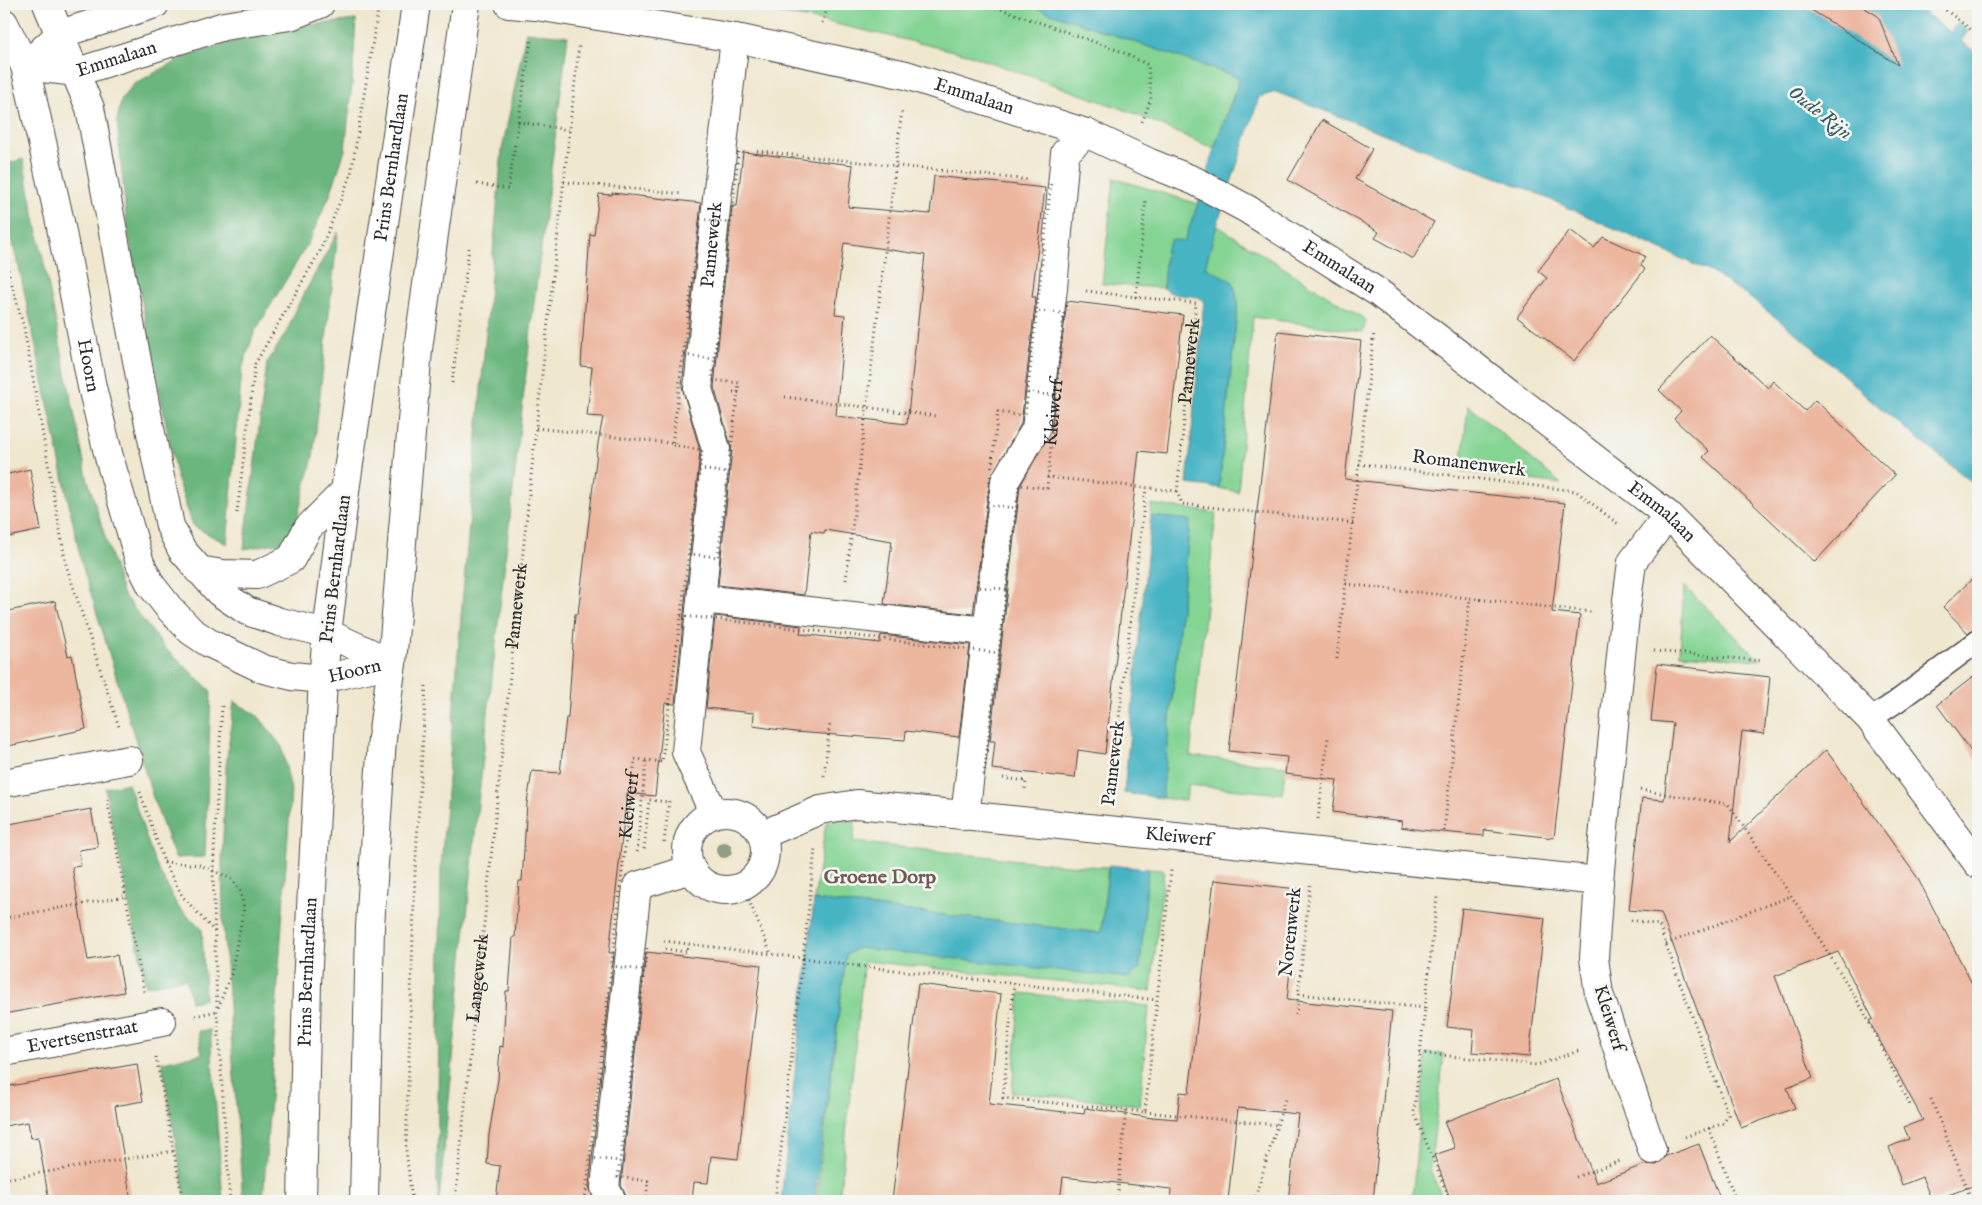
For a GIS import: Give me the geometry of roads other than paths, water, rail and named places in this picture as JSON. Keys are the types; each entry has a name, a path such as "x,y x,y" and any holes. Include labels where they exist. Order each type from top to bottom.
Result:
{"street":[{"name":"Hoorn","path":"47,4 90,108 146,409 170,526 182,550 219,592 247,611 280,622 328,633 392,663"},
{"name":"Emmalaan","path":"25,66 60,34 155,4"},
{"name":"Emmalaan","path":"25,66 76,72 224,26 290,16 320,4"},
{"name":"Prins Bernhardlaan","path":"302,1201 307,984 323,679 345,491 416,4"},
{"path":"364,1201 371,917 382,738 392,663 418,349 460,36 466,4"},
{"name":"Emmalaan","path":"510,4 536,6 735,38 906,75 1086,133 1150,163 1195,181 1247,209 1379,293 1668,515 1870,719 1978,864"},
{"name":"Hoorn","path":"4,22 25,66 60,222 92,387 114,475 140,563 151,585 169,608 191,631 209,643 262,669 292,676 323,679 392,663"},
{"name":"Pannewerk","path":"714,814 686,752 702,599 708,459 698,389 735,38"},
{"path":"965,816 978,769 993,642 1005,480 1036,430 1053,288 1065,153 1086,133"},
{"path":"198,570 223,574 257,575 291,559 308,528 345,491"},
{"name":"Kleiwerf","path":"1652,1150 1599,994 1594,958 1599,881 1621,647 1632,562 1668,515"},
{"path":"702,599 842,616 993,642"},
{"path":"4,783 129,760"},
{"name":"Kleiwerf","path":"762,835 820,810 857,804 1599,881"},
{"path":"728,812 742,815 753,823 762,835 765,850 762,864 754,877 743,886 728,890 713,888 700,881 691,869 687,852 690,836 699,822 714,814 728,812"},
{"path":"612,1201 605,1188 639,942 645,875 691,869"},
{"name":"Evertsenstraat","path":"4,1052 156,1023"}],"lane":[{"path":"1870,719 1978,641"}],"water":[{"name":"Oude Rijn","path":"1024,4 1913,4 1950,32 1958,23 1968,31 1961,41 1978,54 1978,487 1886,413 1800,336 1750,298 1711,272 1527,189 1276,92 1259,97 1217,224 1205,267 1233,282 1238,301 1219,488 1187,484 1204,300 1194,296 1177,295 1163,288 1166,249 1172,239 1184,242 1198,204 1214,149 1240,78"},
{"path":"1151,516 1190,520 1162,798 1124,793"},
{"path":"1109,865 1148,869 1140,968 1128,978 857,948 846,956 814,1201 781,1201 814,900 1101,933"}],"district":[{"name":"Groene Dorp","path":"880,877"}]}
